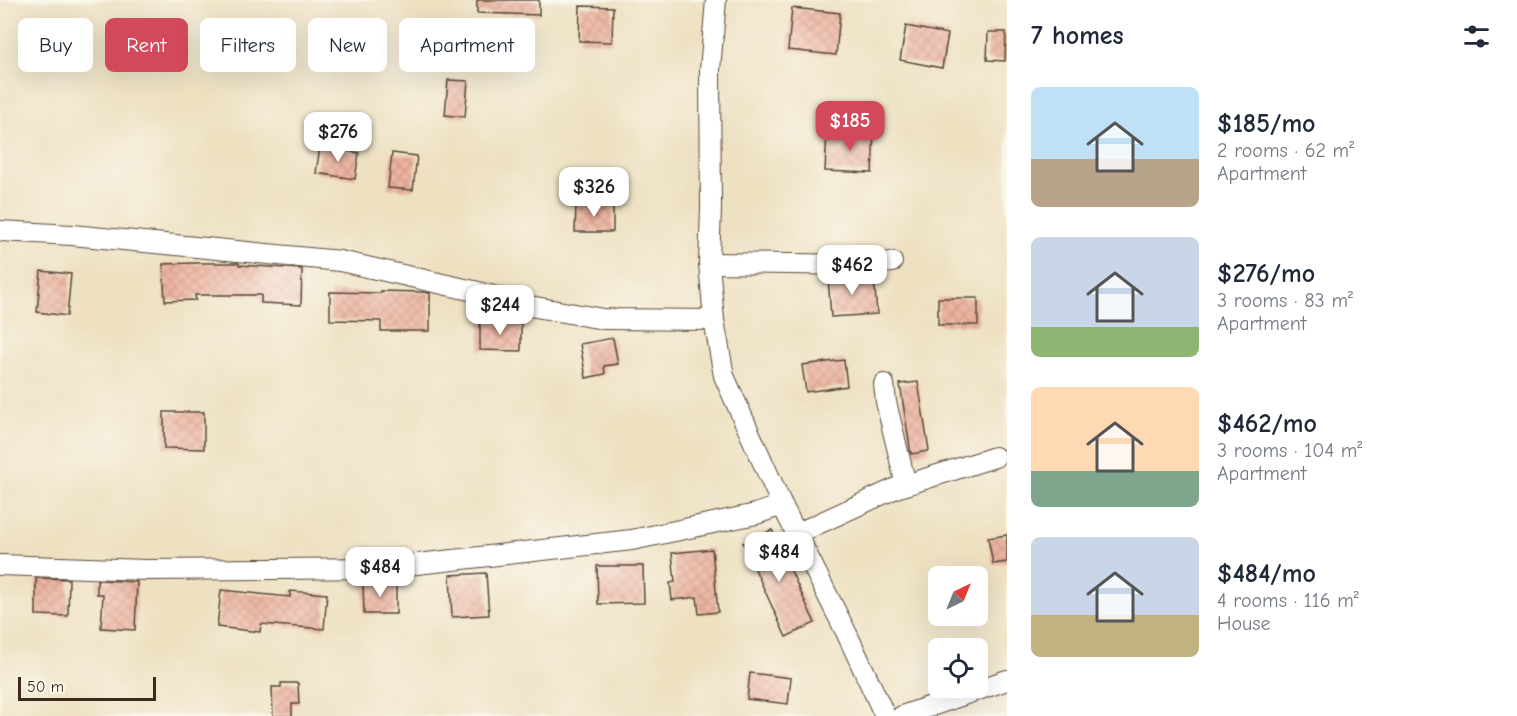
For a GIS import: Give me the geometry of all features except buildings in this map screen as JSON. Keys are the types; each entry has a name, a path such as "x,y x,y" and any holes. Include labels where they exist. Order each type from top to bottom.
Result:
{"street":[{"path":"716,0 710,70 710,263 714,320 724,375 782,505 847,634 885,716"},
{"path":"0,231 72,235 340,261 530,306 603,319 714,320"},
{"path":"710,263 862,265 892,262"},
{"path":"884,384 886,402 906,485"},
{"path":"796,534 906,485 995,457"},
{"path":"0,565 147,570 381,568 632,540 756,514 782,505"},
{"path":"902,716 1007,680"}]}
